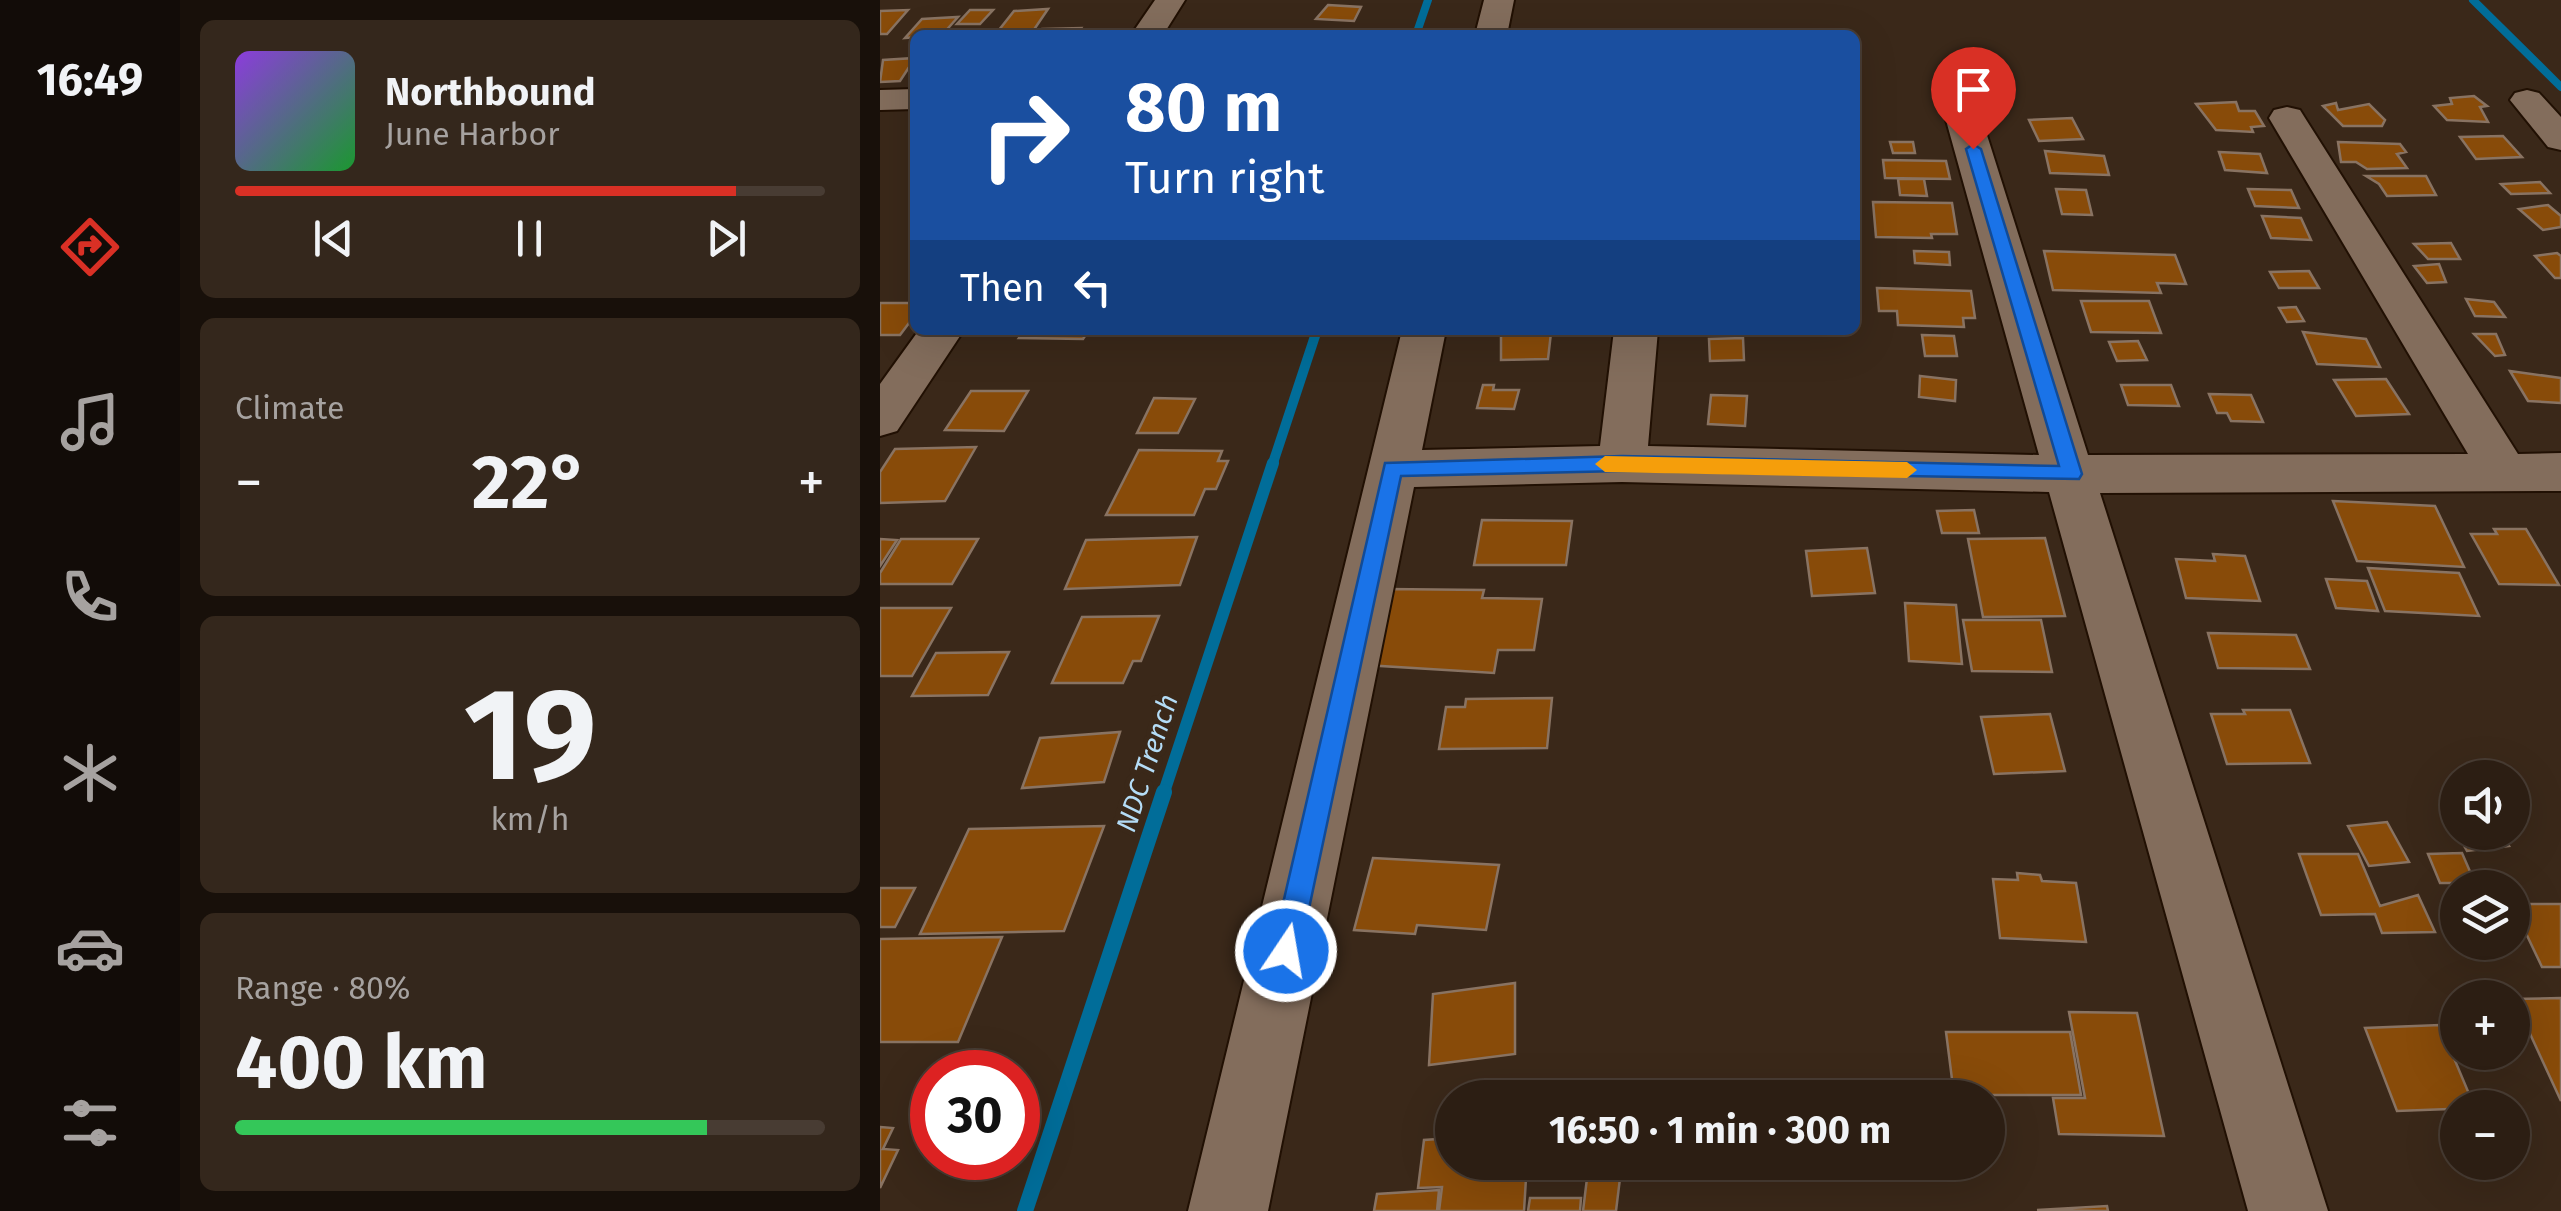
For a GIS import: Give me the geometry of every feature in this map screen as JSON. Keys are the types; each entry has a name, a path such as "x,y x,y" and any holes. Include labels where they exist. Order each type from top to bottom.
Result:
{"street":[{"path":"1150,30 1170,0"},
{"path":"1492,30 1499,0"},
{"path":"880,100 910,99"},
{"path":"2527,100 2561,138"},
{"path":"1962,113 2288,1211"},
{"path":"2287,118 2503,471"},
{"path":"880,419 939,335"},
{"path":"1228,1211 1423,335"},
{"path":"1622,464 1635,335"},
{"path":"1392,469 1622,464 2071,474 2561,472"}],"building":[{"path":"1328,5 1361,7 1354,21 1316,19"},
{"path":"1048,9 1034,30 999,30 1014,11"},
{"path":"908,10 887,34 880,34 880,11"},
{"path":"970,10 993,10 980,24 957,24"},
{"path":"958,17 946,30 912,30 922,19"},
{"path":"910,58 910,66 900,81 880,82 883,60"},
{"path":"2474,96 2487,106 2480,107 2488,122 2447,120 2434,106 2452,104 2450,98"},
{"path":"2236,102 2239,111 2255,111 2264,126 2251,127 2253,132 2216,130 2196,104"},
{"path":"2336,103 2338,110 2369,104 2385,120 2382,126 2343,126 2323,106"},
{"path":"2072,118 2083,139 2039,141 2029,120"},
{"path":"2503,136 2522,157 2476,159 2460,137"},
{"path":"1890,142 1913,142 1915,153 1893,153"},
{"path":"2338,142 2400,144 2406,152 2397,154 2407,168 2367,169 2356,162 2341,162"},
{"path":"2045,151 2104,156 2109,175 2050,173"},
{"path":"2219,152 2260,154 2267,173 2225,170"},
{"path":"1883,160 1946,161 1950,179 1885,178"},
{"path":"2366,176 2426,176 2436,195 2387,196 2379,184"},
{"path":"1898,179 1924,179 1927,196 1900,195"},
{"path":"2540,182 2550,193 2511,194 2501,184"},
{"path":"2056,189 2086,190 2092,215 2062,214"},
{"path":"2248,189 2291,190 2299,208 2255,206"},
{"path":"1873,202 1952,203 1957,234 1931,234 1932,238 1876,237"},
{"path":"2548,205 2561,216 2561,227 2543,230 2519,209"},
{"path":"2262,216 2301,218 2311,240 2271,238"},
{"path":"2451,243 2460,259 2428,259 2414,244"},
{"path":"1914,251 1949,252 1950,265 1915,263"},
{"path":"2044,251 2175,255 2186,284 2157,283 2161,293 2053,290"},
{"path":"2535,256 2561,256 2561,278 2555,278"},
{"path":"2439,264 2446,282 2427,283 2414,266"},
{"path":"2309,271 2319,288 2279,288 2270,272"},
{"path":"1877,288 1971,291 1975,318 1963,318 1964,327 1898,325 1897,311 1879,311"},
{"path":"2466,299 2494,302 2505,317 2475,316"},
{"path":"2081,301 2149,301 2161,333 2091,332"},
{"path":"880,303 910,303 910,322 900,335 880,335"},
{"path":"2296,307 2304,321 2287,322 2279,308"},
{"path":"2303,332 2366,339 2380,367 2317,364"},
{"path":"2474,334 2496,334 2505,355 2495,356"},
{"path":"1021,335 1086,335 1083,339 1019,338"},
{"path":"1501,335 1551,335 1548,359 1501,360"},
{"path":"1922,335 1954,336 1957,356 1925,356"},
{"path":"1743,338 1744,360 1710,361 1709,339"},
{"path":"2138,341 2147,360 2117,361 2109,342"},
{"path":"2510,371 2561,378 2561,403 2528,401"},
{"path":"1920,376 1956,380 1955,401 1919,397"},
{"path":"2386,379 2409,414 2356,416 2334,380"},
{"path":"1483,385 1494,385 1493,390 1519,390 1514,409 1477,408"},
{"path":"2121,385 2171,385 2179,406 2128,405"},
{"path":"971,391 1028,391 1004,431 945,430"},
{"path":"2209,394 2251,395 2263,422 2231,421 2227,413 2217,413"},
{"path":"1711,395 1747,396 1745,426 1708,424"},
{"path":"1154,398 1195,399 1178,433 1137,433"},
{"path":"976,447 945,501 880,503 880,472 895,449"},
{"path":"1139,450 1222,451 1218,461 1228,461 1216,489 1205,489 1194,515 1106,515"},
{"path":"2333,501 2435,506 2464,567 2357,561"},
{"path":"1974,510 1979,533 1942,533 1937,511"},
{"path":"1482,520 1572,521 1566,565 1474,565"},
{"path":"2494,529 2526,529 2559,585 2499,584 2471,534 2497,534"},
{"path":"1197,537 1180,585 1065,589 1086,540"},
{"path":"2045,538 2065,616 1983,617 1968,539"},
{"path":"880,539 897,540 880,566"},
{"path":"901,539 978,539 952,584 880,584 880,573"},
{"path":"1867,548 1875,593 1812,596 1806,551"},
{"path":"2213,554 2245,556 2260,601 2186,598 2176,559 2215,561"},
{"path":"2368,568 2459,573 2479,616 2385,611"},
{"path":"2326,579 2367,581 2378,611 2336,608"},
{"path":"1386,589 1484,590 1482,598 1542,599 1534,650 1498,650 1494,673 1365,665"},
{"path":"1905,603 1956,605 1962,664 1909,661"},
{"path":"880,608 951,608 912,676 880,676"},
{"path":"1159,616 1141,661 1133,661 1123,683 1052,683 1082,617"},
{"path":"1963,620 2041,620 2052,672 1972,671"},
{"path":"2208,633 2296,635 2310,669 2218,668"},
{"path":"1009,652 988,695 912,696 936,653"},
{"path":"1552,698 1547,748 1439,749 1446,707 1465,707 1466,699"},
{"path":"2243,710 2290,710 2310,763 2227,764 2211,714 2245,714"},
{"path":"2050,714 2065,771 1994,774 1981,717"},
{"path":"1120,732 1104,782 1022,788 1040,738"},
{"path":"2387,822 2409,862 2369,866 2348,826"},
{"path":"1104,826 1064,931 920,934 969,829"},
{"path":"2462,853 2469,870 2440,870 2440,883 2428,854"},
{"path":"2299,854 2358,854 2380,906 2418,895 2435,932 2382,933 2375,914 2321,915"},
{"path":"1373,858 1499,865 1486,930 1417,925 1415,934 1354,930"},
{"path":"2017,873 2040,875 2042,881 2076,883 2086,942 2000,938 1993,879 2018,880"},
{"path":"880,888 915,888 895,927 880,927"},
{"path":"2530,904 2561,904 2561,967 2542,967 2530,942"},
{"path":"1002,937 958,1042 880,1042 880,939"},
{"path":"1515,983 1515,1054 1429,1065 1433,994"},
{"path":"2561,998 2561,1101 2530,1034 2530,999"},
{"path":"2069,1012 2137,1013 2164,1136 2059,1134 2053,1098 2085,1098"},
{"path":"2440,1025 2440,1070 2459,1070 2467,1090 2440,1090 2440,1109 2397,1111 2365,1028"},
{"path":"1946,1032 2070,1032 2081,1095 2005,1095 2005,1080 1952,1080"},
{"path":"880,1127 893,1128 883,1149 898,1150 880,1188"},
{"path":"1435,1139 1435,1180 1526,1180 1524,1211 1439,1211 1442,1187 1418,1188 1424,1140"},
{"path":"1587,1180 1620,1180 1616,1211 1583,1211"},
{"path":"1439,1190 1437,1211 1374,1211 1377,1194"},
{"path":"1530,1198 1581,1198 1580,1211 1528,1211"},
{"path":"2107,1206 2108,1211 2037,1210"}],"waterway":[{"name":"NDC Trench","path":"1418,30 1428,0"},
{"path":"2473,0 2561,87"},
{"name":"NDC Trench","path":"1272,466 1315,335"},
{"name":"NDC Trench","path":"1163,795 1273,463"},
{"name":"NDC Trench","path":"1025,1211 1164,792"}],"slow traffic":[{"path":"1605,464 1907,470"}],"route":[{"path":"1286,951 1392,469 1622,464 2071,474 1973,149"}]}
